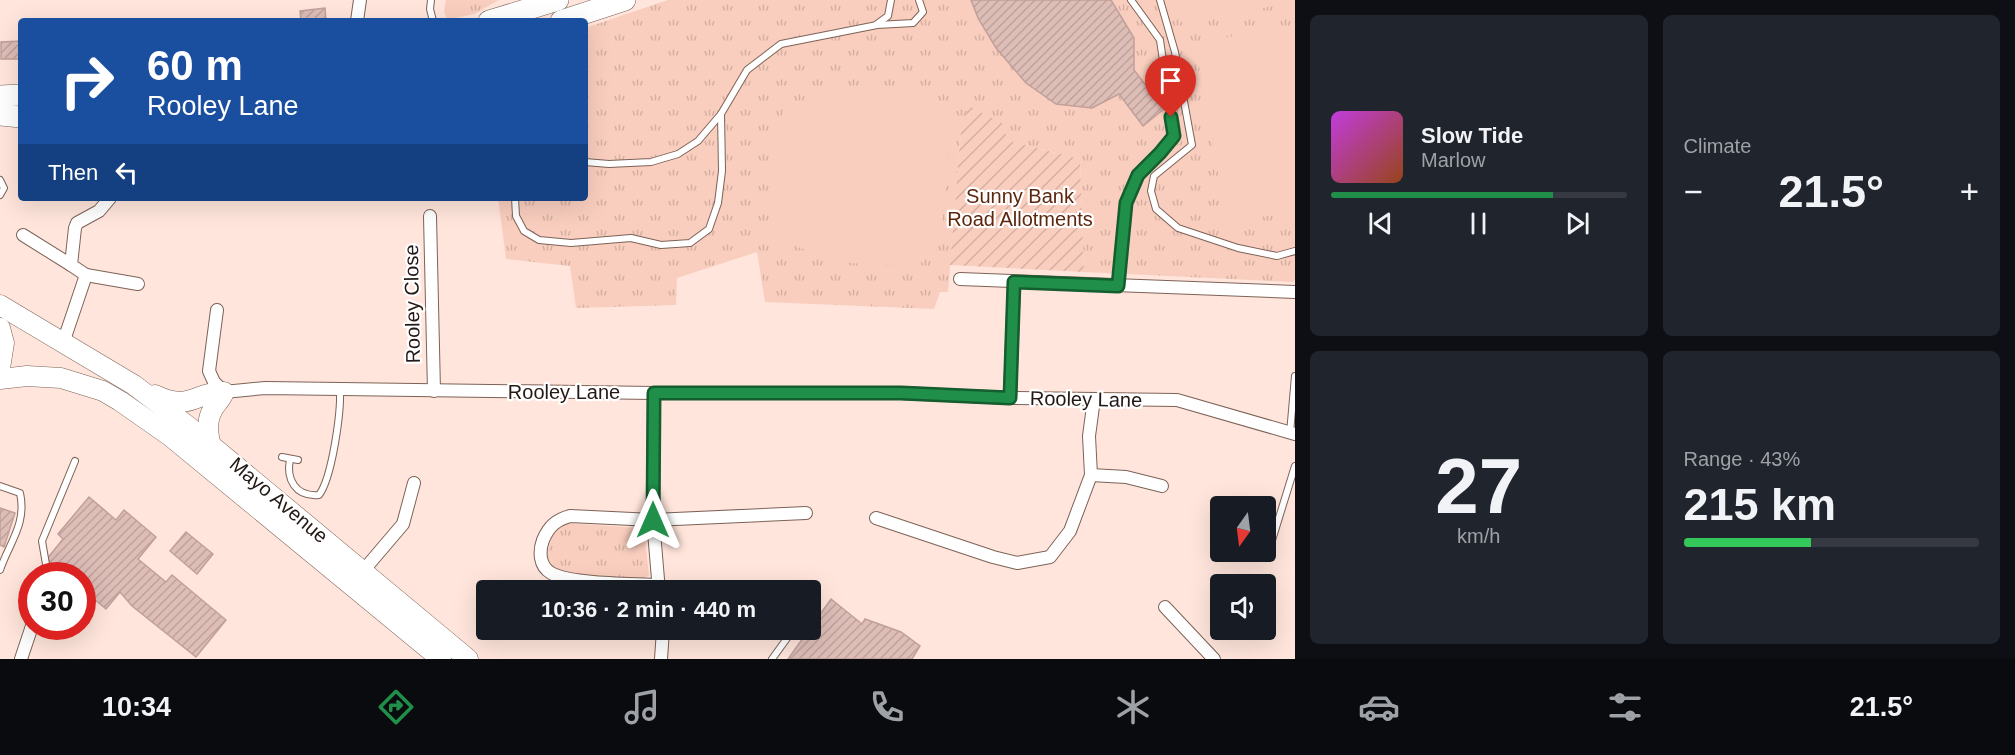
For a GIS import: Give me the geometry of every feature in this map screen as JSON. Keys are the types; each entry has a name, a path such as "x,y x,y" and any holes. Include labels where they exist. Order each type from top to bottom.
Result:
{"highway":[{"path":"499,18 558,0"},
{"path":"572,18 609,8"},
{"path":"0,96 18,94"},
{"path":"0,115 18,117"}],"main road":[{"path":"0,305 63,343"},
{"path":"0,328 4,343 0,368"},
{"name":"Mayo Avenue","path":"63,343 134,385 210,444 468,659"},
{"name":"Mayo Avenue","path":"0,379 27,376 61,378 103,391 120,401 170,436 435,657"},
{"path":"134,385 170,402 189,402 213,392 224,392 220,402 214,406 207,423 210,444"}],"street":[{"path":"357,18 360,0"},
{"path":"71,266 77,223 99,211 108,201"},
{"name":"Rooley Close","path":"430,216 434,391"},
{"path":"22,235 86,275 138,284"},
{"path":"63,343 86,275"},
{"path":"960,279 1295,292"},
{"path":"1010,398 1014,282"},
{"path":"217,310 209,371 214,382 224,392"},
{"name":"Rooley Lane","path":"224,392 265,388 654,393 901,393 1010,398 1177,400 1292,434"},
{"path":"654,393 653,520 657,580"},
{"path":"876,518 1017,563 1050,557 1070,531 1091,475 1089,436 1094,399"},
{"path":"1091,475 1126,477 1162,486"},
{"path":"363,571 403,524 414,483"},
{"path":"579,580 550,573 542,564 540,552 548,531 557,520 570,516 653,520 806,513"},
{"path":"1165,607 1214,659"},
{"path":"21,659 27,640"},
{"path":"661,659 662,640"}],"lane":[{"path":"431,0 432,18"},
{"path":"877,25 888,16 891,0"},
{"path":"588,162 609,164 651,162 678,154 698,141 721,114 747,70 781,44 877,25 913,23 922,12 919,0"},
{"path":"1118,286 1126,203 1138,175 1174,136 1160,40 1131,0"},
{"path":"1160,0 1175,52 1192,145 1154,176 1151,191 1156,210 1178,228 1238,248 1277,256 1295,251"},
{"path":"1160,40 1168,31"},
{"path":"515,201 516,216 524,231 539,240 570,243 631,238 661,245 690,243 709,229 718,203 722,171 721,114"},
{"path":"0,180 4,188 0,195"},
{"path":"1292,434 1295,376"},
{"path":"290,459 288,472 290,481 299,490 311,496 319,495 323,489 329,465 340,408 340,390"},
{"path":"282,457 298,460"},
{"path":"45,562 42,541 75,460"},
{"path":"1276,529 1295,466"},
{"path":"0,486 20,493 22,503 20,528 0,570"},
{"path":"1287,498 1295,500"},
{"path":"772,659 786,640"}],"green space":[{"path":"446,0 499,0 474,14 456,18 446,18 444,11"},
{"path":"668,0 1295,0 1295,280 1293,282 1084,272 1080,159 961,129 948,292 940,292 934,309 765,302 757,252 677,278 676,305 576,308 570,266 506,259 498,201 588,201 588,27"},
{"path":"1177,0 1295,0 1295,2 1182,23"},
{"path":"1295,25 1295,211 1227,223 1195,43"},
{"path":"892,87 933,95 950,119 941,235 928,258 915,267 835,262 776,238 768,212 773,144 785,105 825,95"},
{"name":"Sunny Bank Road Allotments","path":"969,106 1007,126 1005,140 1080,159 1084,272 950,265 961,129"},
{"path":"566,523 644,530 649,575 645,578 591,577 559,572 547,555 552,535"}],"building":[{"path":"971,0 1111,0 1134,38 1134,70 1164,109 1143,126 1119,94 1092,108 1056,104 1026,83 996,48 978,18"},
{"path":"325,8 326,18 301,18 300,11"},
{"path":"18,41 18,59 1,59 1,42"},
{"path":"89,497 116,520 124,510 156,537 138,559 166,582 172,575 226,620 196,657 132,606 120,592 106,609 96,601 96,562 51,562 47,559 63,539 58,534"},
{"path":"0,508 15,513 4,547 0,545"},
{"path":"186,532 213,554 197,574 170,551"},
{"path":"831,599 862,624 865,619 901,632 920,646 912,659 788,659 802,640 821,640 821,613"}],"route":[{"path":"653,520 654,393 901,393 1010,398 1014,282 1118,286 1126,203 1138,175 1174,136 1171,117"}]}
